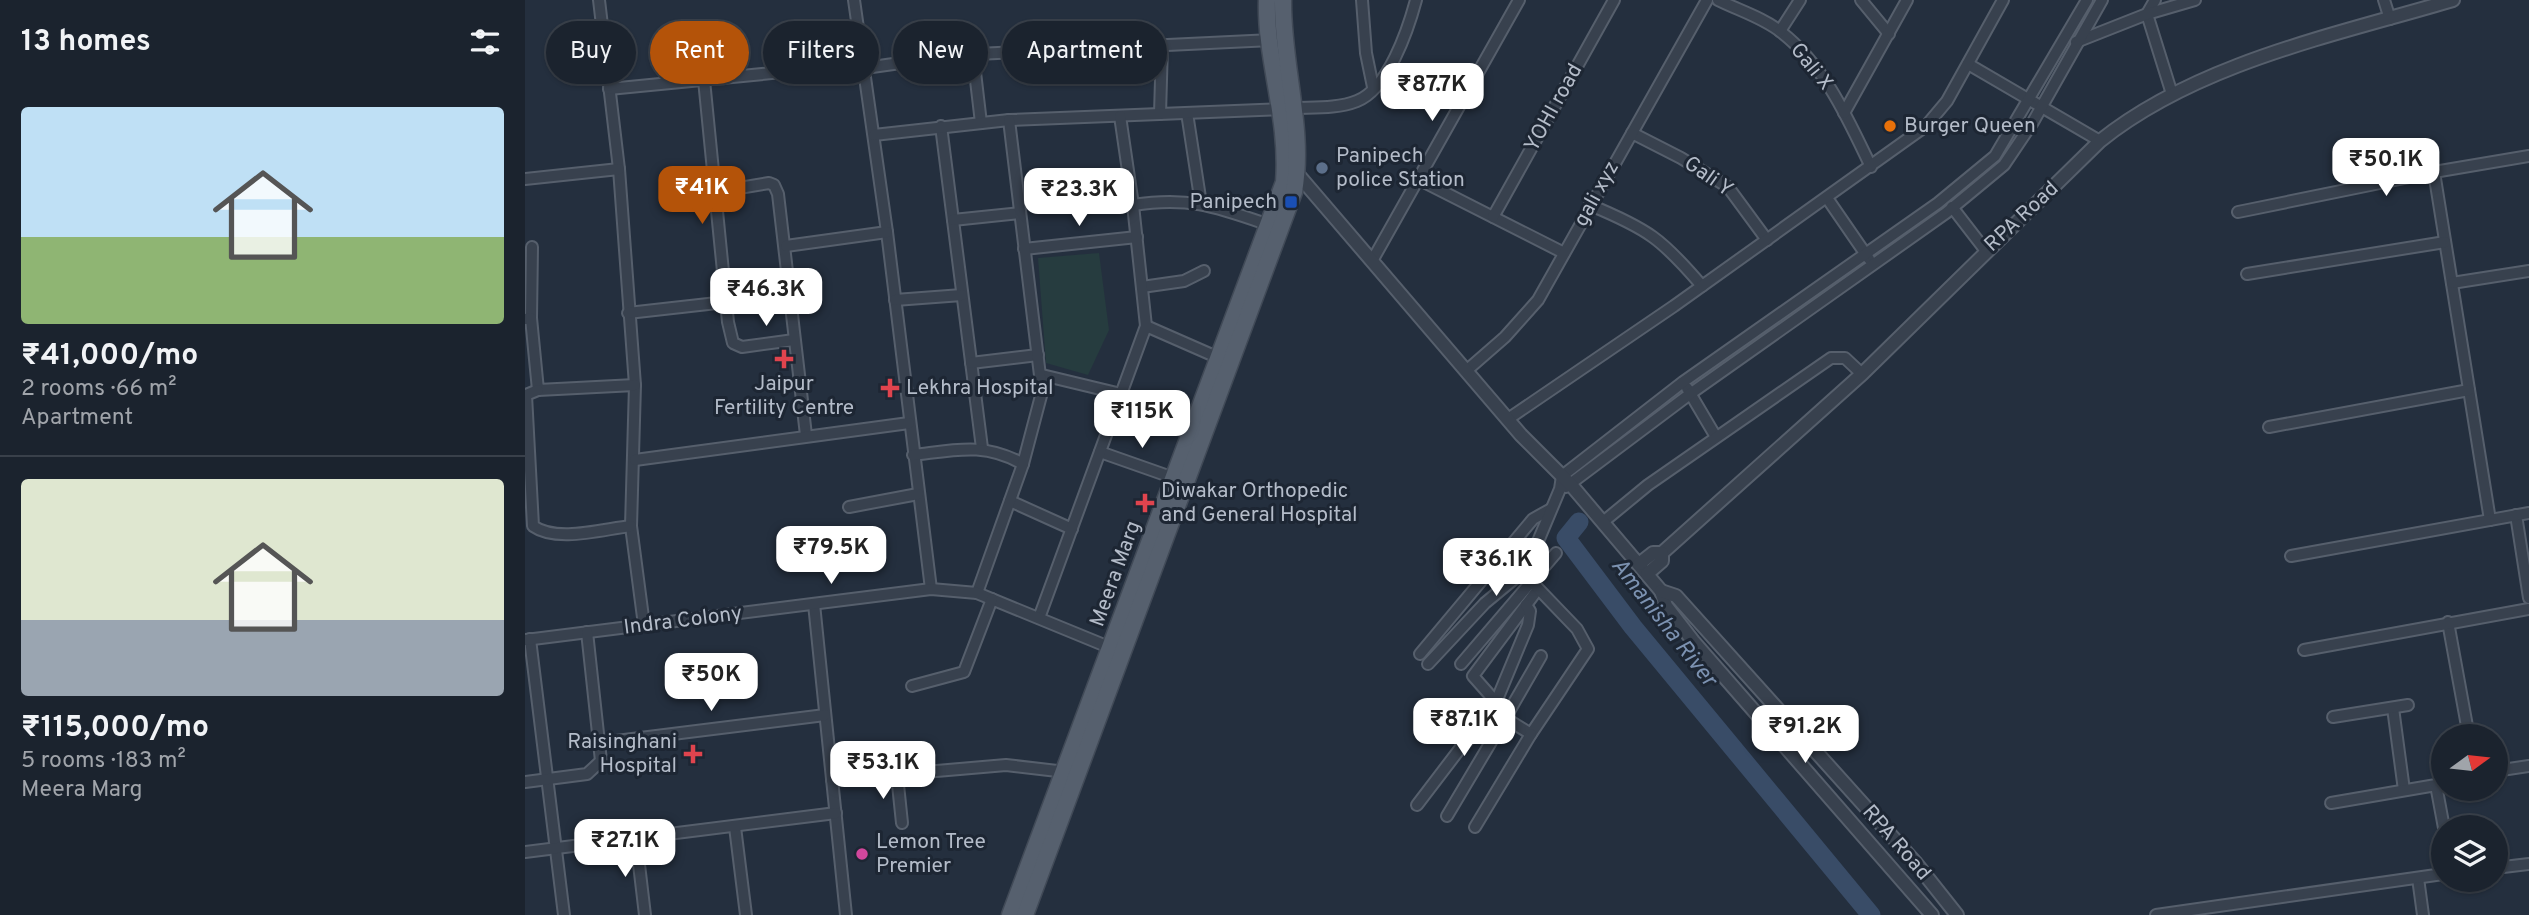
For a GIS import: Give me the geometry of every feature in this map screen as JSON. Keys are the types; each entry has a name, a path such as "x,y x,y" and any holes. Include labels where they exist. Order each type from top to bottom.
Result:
{"main road":[{"name":"Meera Marg","path":"1010,915 1286,215 1297,175 1287,109 1272,40 1271,0"},
{"name":"Meera Marg","path":"1025,915 1174,478 1284,182 1287,109 1284,43 1271,0"}],"street":[{"path":"599,0 619,169 635,385 635,460 631,526 644,625"},
{"path":"855,0 858,21"},
{"path":"1362,0 1366,53 1373,88"},
{"path":"874,135 1009,120 1345,105 1365,97 1397,55 1416,0"},
{"path":"1372,261 1519,0"},
{"name":"YOHI road","path":"1493,217 1614,0"},
{"name":"gali xyz","path":"1466,371 1526,315 1707,0"},
{"name":"Gali X","path":"1718,0 1780,31 1809,60 1844,113 1871,167"},
{"path":"1780,31 1800,0"},
{"path":"1861,0 1889,34"},
{"path":"1844,113 1907,0"},
{"path":"1508,419 1871,167 1936,116 2003,0"},
{"path":"1428,664 1485,603 1520,574 1565,484 1683,382 1865,254 1983,166 2004,145 2087,0"},
{"path":"1565,484 1952,208 1991,177 2014,153 2102,0"},
{"path":"2155,0 2147,14 2172,94"},
{"path":"2060,46 2147,14 2195,0"},
{"path":"2384,0 2390,19"},
{"name":"RPA Road","path":"1643,569 1653,553 1662,553 1863,374 2100,141 2132,115 2172,94 2315,40 2453,0"},
{"path":"1167,45 1272,40"},
{"path":"1968,64 2100,141"},
{"path":"609,89 662,84"},
{"path":"704,84 726,302 733,343 742,347 794,340"},
{"path":"867,84 931,589"},
{"path":"976,84 981,123"},
{"path":"1160,114 1161,84"},
{"path":"1187,113 1201,204"},
{"path":"1039,618 1146,326 1120,116"},
{"path":"977,593 1023,464 1042,392 1009,120"},
{"path":"941,126 982,448"},
{"name":"Gali Y","path":"1632,133 1681,158 1728,187 1767,240"},
{"path":"2238,212 2434,172 2529,156"},
{"path":"1286,159 1466,371 1565,484 1603,522 1661,591 1666,606 1693,641 1932,915"},
{"path":"1983,166 1991,177"},
{"path":"525,179 619,169"},
{"path":"2434,172 2490,520"},
{"path":"1418,178 1564,253"},
{"path":"715,192 769,183 774,185 786,246 806,435"},
{"path":"1827,198 1873,264"},
{"path":"1133,205 1170,199 1201,204 1269,225"},
{"path":"1590,205 1637,225 1667,246 1702,286"},
{"path":"1952,208 1986,251"},
{"path":"953,220 1020,214"},
{"path":"786,246 887,232"},
{"path":"1024,249 1137,237"},
{"path":"2247,274 2445,242"},
{"path":"532,247 528,318 538,390"},
{"path":"1142,287 1185,281 1204,271"},
{"path":"2452,283 2529,271"},
{"path":"895,300 963,295"},
{"path":"628,313 726,302"},
{"path":"1146,326 1219,358"},
{"path":"971,363 1038,355"},
{"path":"1603,522 1648,485 1831,358 1845,358 1863,374"},
{"path":"1042,375 1121,394"},
{"path":"1683,382 1716,438"},
{"path":"631,526 543,533 533,526 526,395 538,390 635,385"},
{"path":"2269,428 2469,390"},
{"path":"635,460 909,423"},
{"path":"913,455 982,448 1001,452 1023,464"},
{"path":"1100,452 1174,478"},
{"path":"849,507 918,494"},
{"path":"1010,501 1072,529"},
{"path":"1420,654 1533,519 1552,509"},
{"path":"2291,556 2529,513"},
{"path":"2516,515 2529,598"},
{"path":"1531,734 1501,711 1473,673 1526,604 1556,553"},
{"path":"1475,827 1531,734 1588,649 1577,629 1535,585 1520,574"},
{"path":"1461,664 1535,585"},
{"name":"Indra Colony","path":"528,640 931,589 977,593 1116,650"},
{"name":"RPA Road","path":"1661,591 1676,596 1915,862 1957,915"},
{"path":"912,686 964,672 992,599"},
{"path":"814,604 846,915"},
{"path":"1417,805 1462,746 1501,711 1528,625 1530,611 1526,604"},
{"path":"2304,650 2448,621 2529,609"},
{"path":"2448,621 2467,724"},
{"path":"525,782 587,774 595,770 601,761 587,632"},
{"path":"528,640 529,669 548,779 564,915"},
{"path":"1447,816 1501,711 1541,656"},
{"path":"2333,717 2408,705"},
{"path":"2393,708 2404,790"},
{"path":"600,743 825,715"},
{"path":"832,780 1006,765 1066,772"},
{"path":"2508,769 2529,766"},
{"path":"897,775 902,823"},
{"path":"2331,803 2436,785 2442,815"},
{"path":"525,852 836,813"},
{"path":"735,827 746,915"},
{"path":"636,839 645,915"},
{"path":"2508,866 2529,864"},
{"path":"2156,915 2431,876"},
{"path":"2418,878 2423,915"}],"green space":[{"path":"1099,253 1109,330 1088,375 1046,363 1038,258"}],"waterway":[{"name":"Amanisha River","path":"1579,522 1566,538 1633,627 1871,915"}],"place":[{"name":"Burger Queen","path":"1890,126"},
{"name":"Panipech police Station","path":"1322,168"},
{"name":"Panipech","path":"1291,202"},
{"name":"Jaipur Fertility Centre","path":"784,359"},
{"name":"Lekhra Hospital","path":"890,388"},
{"name":"Diwakar Orthopedic and General Hospital","path":"1145,503"},
{"name":"Raisinghani Hospital","path":"693,754"},
{"name":"Lemon Tree Premier","path":"862,854"}]}
